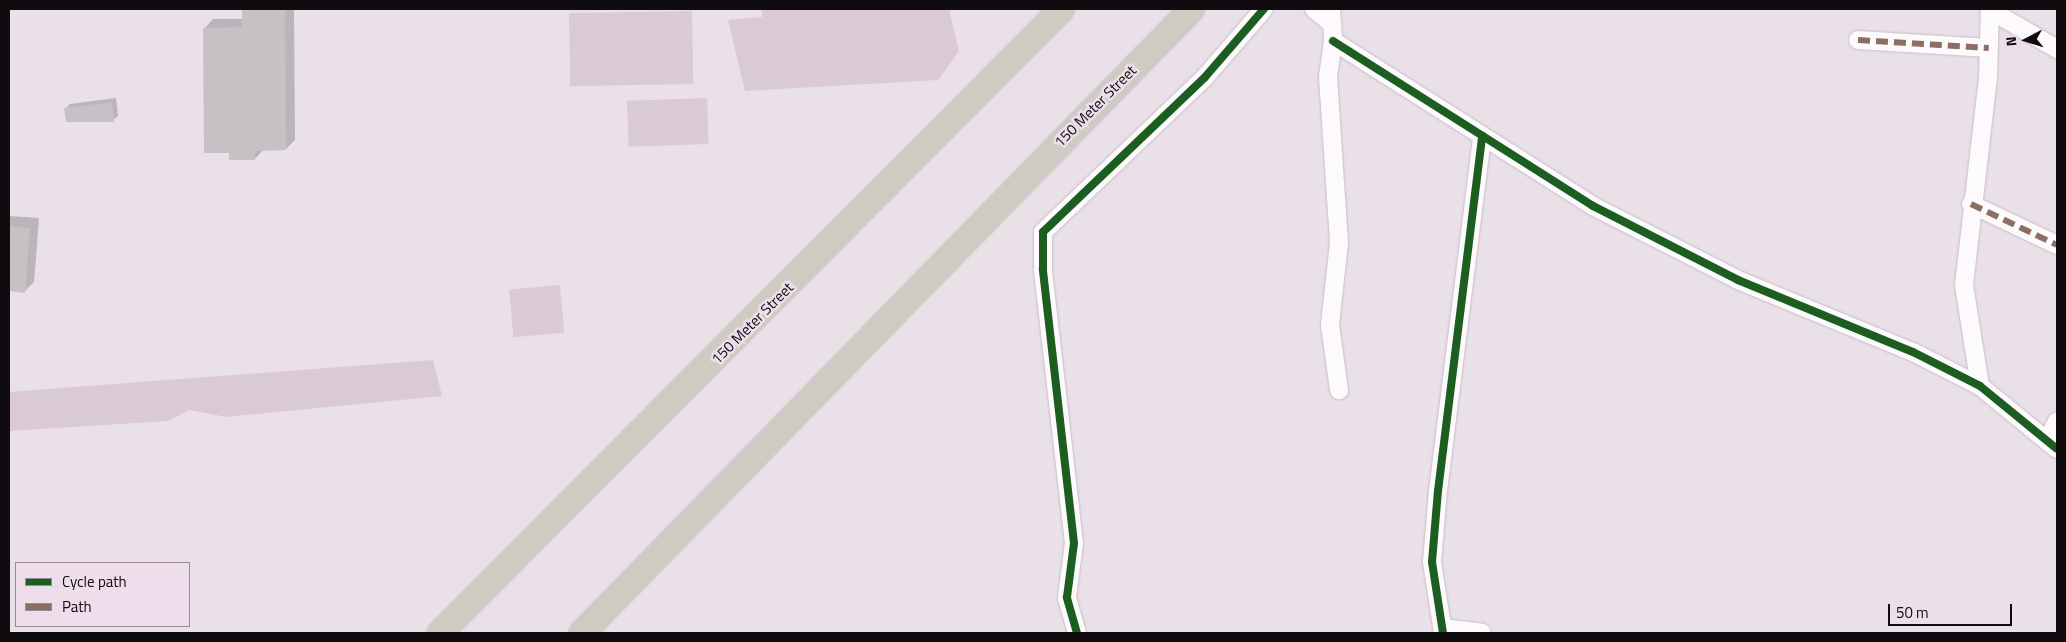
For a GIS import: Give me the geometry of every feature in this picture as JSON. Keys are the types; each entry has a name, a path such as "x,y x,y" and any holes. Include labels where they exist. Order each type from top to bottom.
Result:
{"highway":[{"name":"150 Meter Street","path":"439,633 1061,9"},
{"name":"150 Meter Street","path":"581,633 703,503 1191,9"},
{"path":"599,633 703,503"}],"street":[{"path":"1077,633 1067,597 1074,543 1043,269 1043,232 1205,77 1264,9"},
{"path":"1314,9 1330,16 1333,41 1328,77 1339,243 1330,325 1339,390"},
{"path":"1980,386 1964,285 1971,204 1989,48 1990,9 2057,49"},
{"path":"1858,40 1989,48"},
{"path":"1333,41 1593,206 1738,280 1913,352 1980,386 2052,445 2057,421"},
{"path":"1482,136 1438,491 1432,562 1443,631 1482,633"},
{"path":"1971,204 2057,246"}],"shaded area":[{"path":"762,9 949,9 959,51 938,80 745,91 728,20 762,17"},
{"path":"692,11 693,84 570,86 569,13"},
{"path":"707,98 709,144 629,147 627,101"},
{"path":"560,285 564,333 513,337 509,289"},
{"path":"433,360 442,396 226,417 189,410 168,421 9,431 9,392"}],"building":[{"path":"242,9 285,9 286,150 255,151 255,160 229,160 229,153 204,153 203,28 242,27"},
{"path":"112,102 114,122 66,122 64,108"},
{"path":"9,226 30,228 25,293 9,291"}],"marked path":[{"path":"1858,40 1989,48"},
{"path":"1971,204 2057,245"}],"cycle path":[{"path":"1077,633 1067,597 1074,543 1043,269 1043,232 1205,77 1264,9"},
{"path":"1333,41 1593,206 1738,280 1913,352 1980,386 2057,449"},
{"path":"1443,633 1432,562 1438,491 1482,136"}]}
